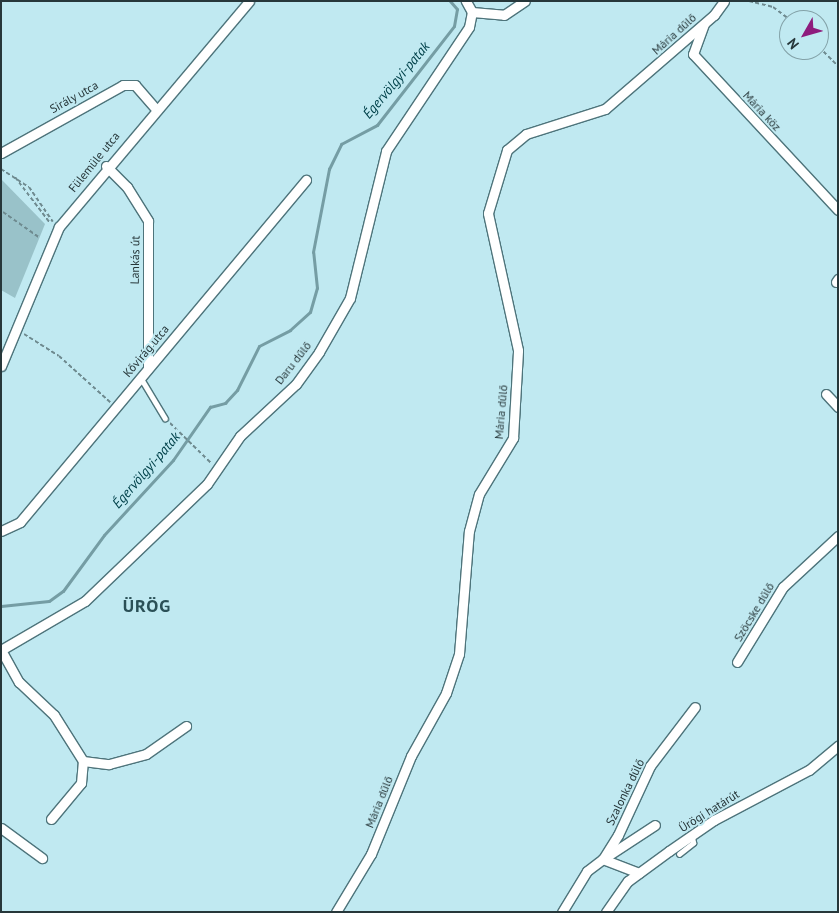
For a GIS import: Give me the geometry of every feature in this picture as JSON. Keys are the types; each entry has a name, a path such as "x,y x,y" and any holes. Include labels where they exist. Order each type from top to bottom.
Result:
{"street":[{"name":"Fülemüle utca","path":"1,366 18,330 59,227 106,166 249,1"},
{"path":"466,1 472,12 504,15 526,1"},
{"name":"Mária dűlő","path":"336,912 371,854 410,756 446,693 459,654 469,531 479,494 513,438 518,350 488,214 507,150 526,134 605,109 705,22 724,1"},
{"name":"Daru dűlő","path":"1,650 85,601 207,484 240,436 296,384 319,352 353,291 386,151 469,27 472,12"},
{"name":"Mária köz","path":"705,22 693,54 838,210"},
{"name":"Sirály utca","path":"1,153 123,85 135,85 155,108"},
{"name":"Lankás út","path":"106,166 128,187 148,220 148,368"},
{"name":"Kővirág utca","path":"1,531 20,522 306,180"},
{"path":"826,394 838,407"},
{"name":"Szöcske dűlő","path":"737,662 755,640 783,587 838,536"},
{"path":"1,650 19,682 54,715 84,761 81,783 50,819"},
{"name":"Szalonka dűlő","path":"562,912 587,871 603,859 634,807 650,766 695,707"},
{"path":"84,761 109,764 146,754 186,726"},
{"name":"Ürögi határút","path":"606,912 639,873 692,836 809,770 838,746"},
{"path":"603,859 655,825"},
{"path":"1,828 42,858"},
{"path":"603,859 639,873"}],"lane":[{"path":"140,377 165,418"},
{"path":"679,854 693,843 692,836"}],"path":[{"path":"749,1 773,7 779,12"},
{"path":"829,57 838,66"},
{"path":"1,169 14,175 42,202 55,227 30,200 14,175"},
{"path":"3,212 40,238"},
{"path":"18,330 59,356 116,407"},
{"path":"165,418 207,461"}],"green space":[{"path":"1,179 45,224 15,298 1,290"}],"waterway":[{"name":"Égervölgyi-patak","path":"1,606 49,601 63,591 104,535 173,460 210,407 225,403 237,390 259,346 290,330 310,312 317,288 313,252 329,169 341,144 377,125 454,26 457,9 450,1"}],"district":[{"name":"ÜRÖG","path":"147,606"}]}
